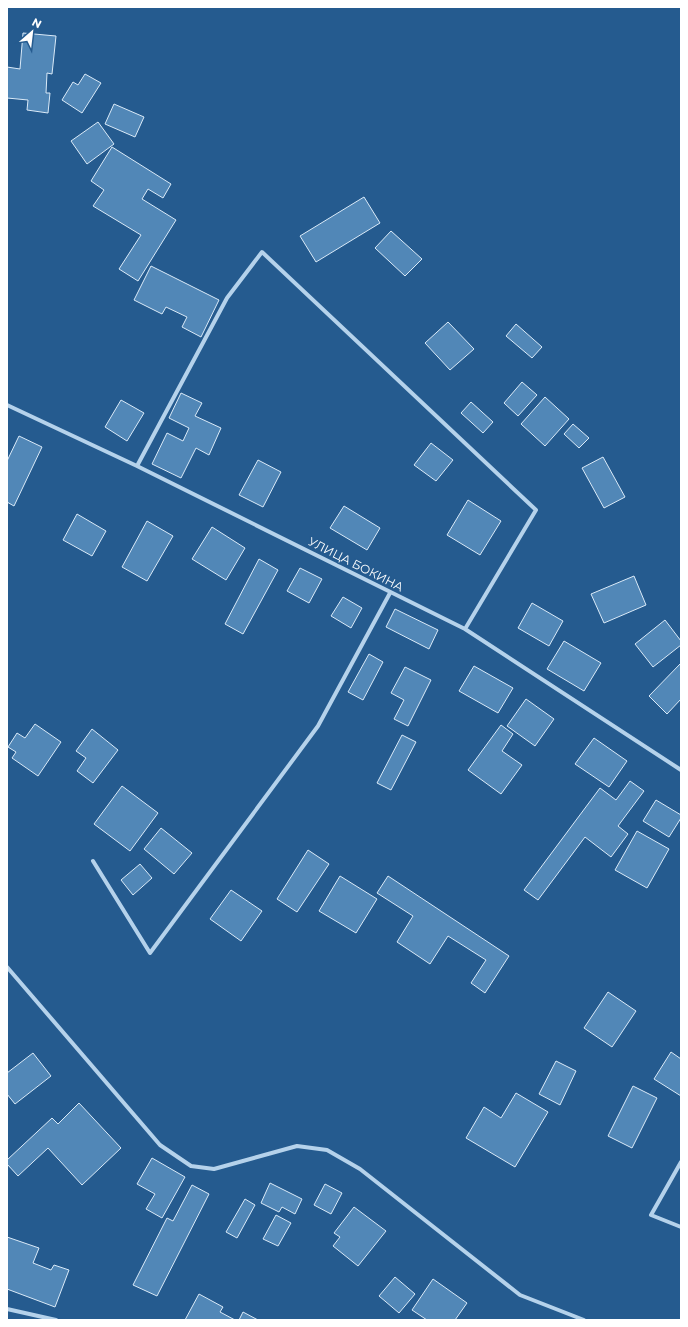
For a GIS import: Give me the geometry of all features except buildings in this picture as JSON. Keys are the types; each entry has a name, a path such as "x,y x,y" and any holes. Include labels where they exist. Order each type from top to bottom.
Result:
{"street":[{"path":"136,466 227,298 262,252 536,510 465,629"},
{"name":"УЛИЦА БОКИНА","path":"7,406 136,466 465,629 681,770"},
{"path":"93,861 150,953 318,726 390,593"},
{"path":"7,966 160,1145 191,1166 214,1169 297,1146 327,1150 360,1169 520,1294 584,1320"},
{"path":"681,1162 651,1215 681,1227"},
{"path":"7,1309 56,1320"}]}
